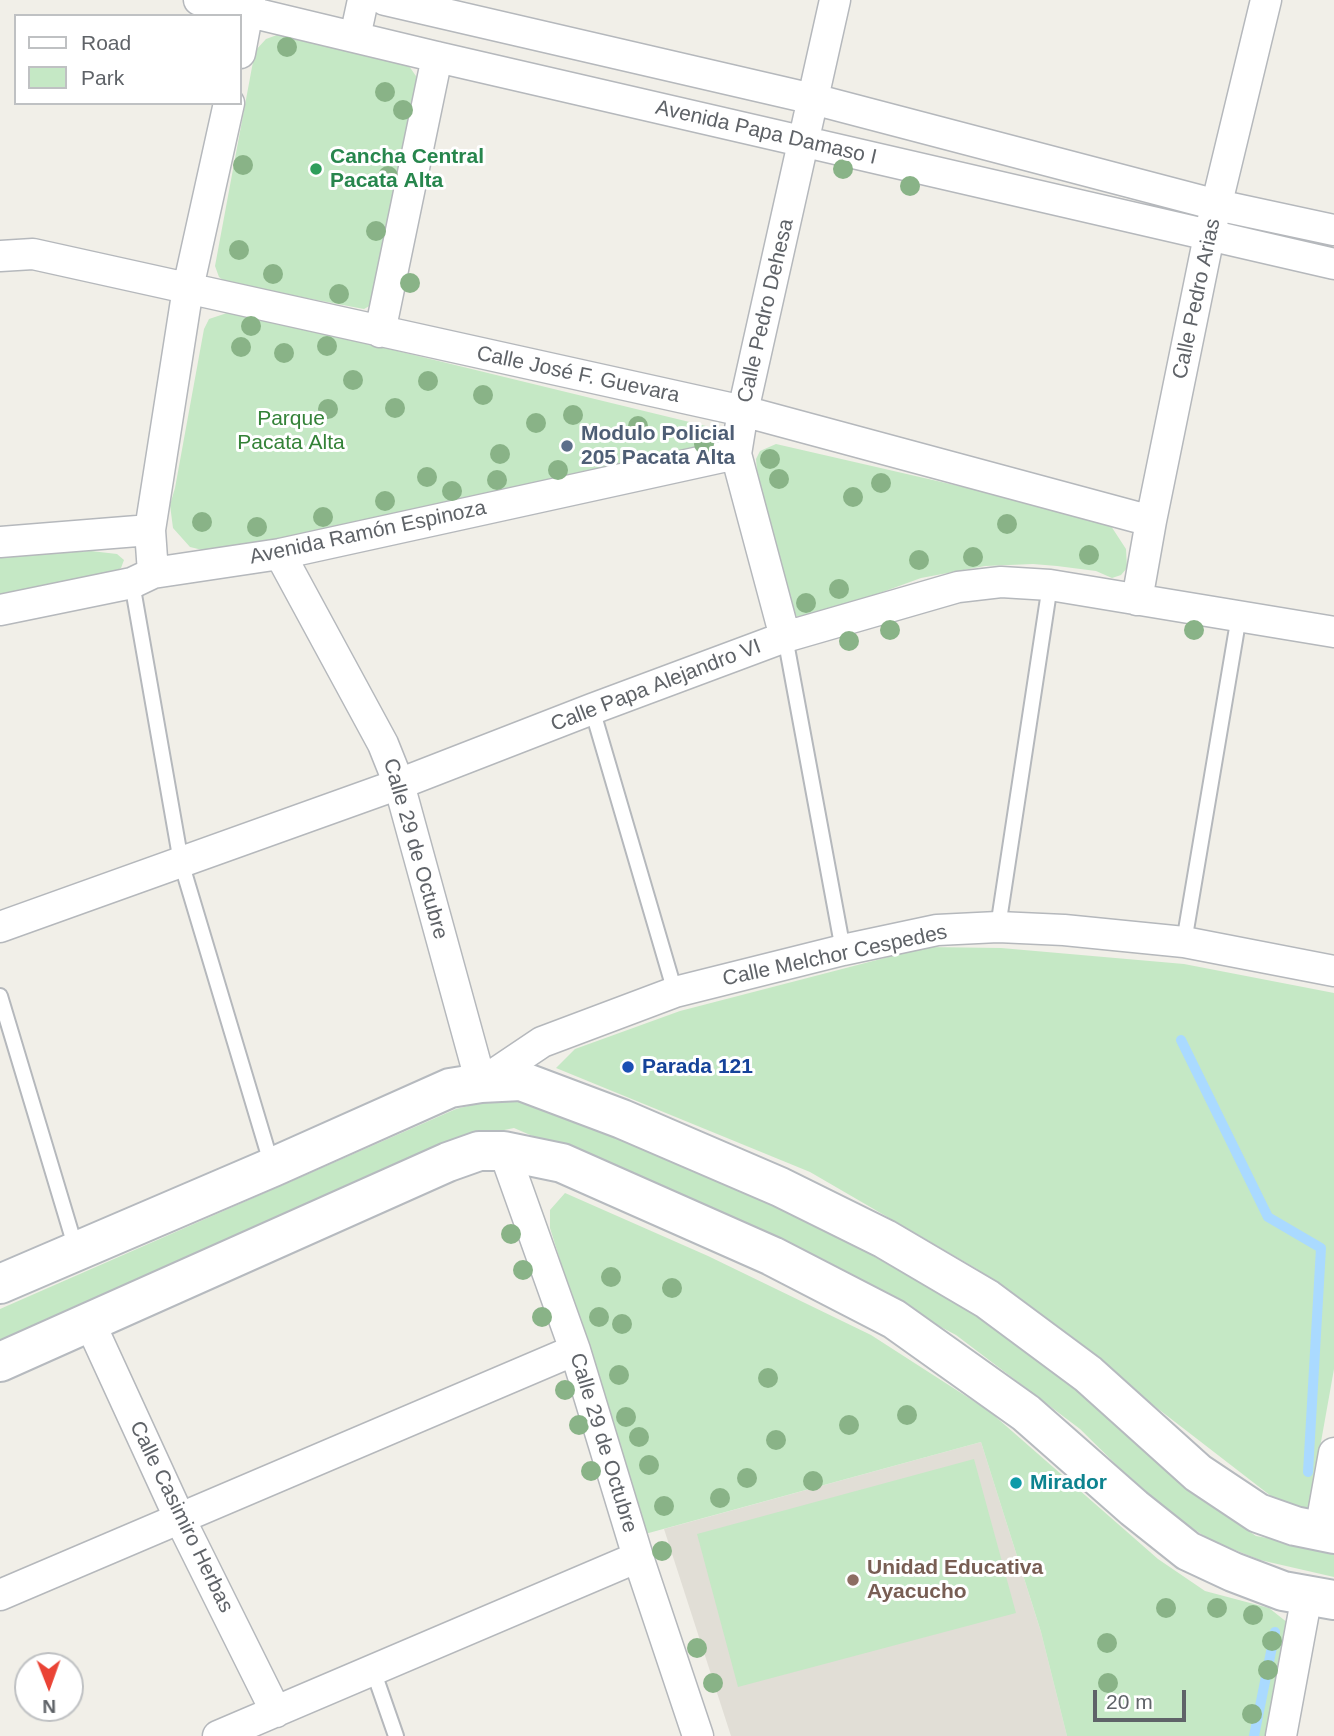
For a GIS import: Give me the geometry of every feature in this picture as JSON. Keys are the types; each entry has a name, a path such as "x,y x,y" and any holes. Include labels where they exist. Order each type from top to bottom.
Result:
{"street":[{"name":"Avenida Papa Damaso I","path":"199,0 250,6 355,37 437,57 1334,264"},
{"path":"355,37 363,0"},
{"name":"Avenida Papa Damaso I","path":"385,0 813,99 1217,205 1334,230"},
{"name":"Calle Pedro Dehesa","path":"785,637 736,454 743,411 835,0"},
{"name":"Calle Pedro Arias","path":"1137,600 1209,236 1266,0"},
{"path":"242,44 250,6"},
{"path":"380,332 437,57"},
{"path":"142,578 188,288 229,105"},
{"name":"Calle José F. Guevara","path":"0,256 33,254 743,411 1151,521"},
{"name":"Avenida Ramón Espinoza","path":"0,610 142,578 280,554 736,454"},
{"path":"0,542 150,530"},
{"name":"Calle 29 de Octubre","path":"280,554 383,744 399,784 481,1083"},
{"name":"Calle Papa Alejandro VI","path":"0,927 399,784 785,637 958,587 1001,582 1050,585 1334,632"},
{"name":"Calle Melchor Cespedes","path":"481,1083 542,1042 676,992 843,950 937,930 998,927 1063,930 1184,942 1334,971"},
{"path":"0,1284 450,1088 521,1081 622,1119 780,1187 885,1239 987,1299 1088,1374 1198,1473 1258,1513 1295,1526 1327,1533 1334,1453"},
{"path":"0,1362 448,1162 479,1151 505,1151 562,1163 772,1256 894,1319 1026,1413 1134,1508 1188,1550 1233,1572 1283,1591 1321,1598 1281,1736"},
{"name":"Calle 29 de Octubre","path":"505,1151 575,1350 638,1557 698,1736"},
{"name":"Calle Casimiro Herbas","path":"89,1321 179,1517 276,1712"},
{"path":"0,1595 575,1350"},
{"path":"218,1736 638,1557"}],"lane":[{"path":"142,578 181,862 273,1167"},
{"path":"998,927 1050,585"},
{"path":"1184,942 1239,616"},
{"name":"Calle Pedro Dehesa","path":"785,637 843,950"},
{"path":"592,709 676,992"},
{"path":"0,996 76,1251"},
{"path":"373,1670 396,1736"}],"shaded area":[{"name":"Unidad Educativa Ayacucho","path":"981,1442 1041,1632 1067,1736 731,1736 664,1529"}],"green space":[{"path":"277,35 403,62 418,79 373,304 364,309 227,283 219,277 215,266 255,51 266,39"},
{"name":"Parque Pacata Alta","path":"233,311 710,427 720,440 710,454 215,553 190,547 173,528 170,505 204,329 209,319"},
{"path":"776,444 1094,517 1111,526 1126,549 1127,568 1121,575 1112,578 1096,571 1057,566 985,566 921,578 814,617 800,619 792,612 757,471 756,459 760,451"},
{"path":"91,551 117,554 124,560 121,568 108,575 0,599 0,556"},
{"path":"927,947 1001,948 1184,964 1334,993 1334,1369 1309,1509 1280,1503 977,1269 810,1172 556,1068 575,1049 680,1011"},
{"path":"500,1098 544,1105 795,1211 969,1311 1089,1396 1180,1484 1256,1536 1334,1550 1334,1577 1260,1560 1210,1540 1154,1502 1080,1429 956,1335 863,1286 514,1128 470,1137 397,1165 0,1340 0,1309 456,1109"},
{"path":"565,1193 708,1256 871,1335 989,1411 1158,1559 1205,1591 1269,1608 1288,1623 1268,1736 1067,1736 1041,1632 981,1442 645,1534 550,1228 550,1210"},
{"path":"974,1459 1016,1613 738,1687 697,1534"}],"waterway":[{"path":"1181,1040 1268,1217 1321,1248 1308,1472"},
{"path":"1254,1736 1275,1632"}],"place":[{"name":"Cancha Central Pacata Alta","path":"316,169"},
{"name":"Modulo Policial 205 Pacata Alta","path":"567,446"},
{"name":"Parada 121","path":"628,1067"},
{"name":"Mirador","path":"1016,1483"},
{"name":"Unidad Educativa Ayacucho","path":"853,1580"}]}
